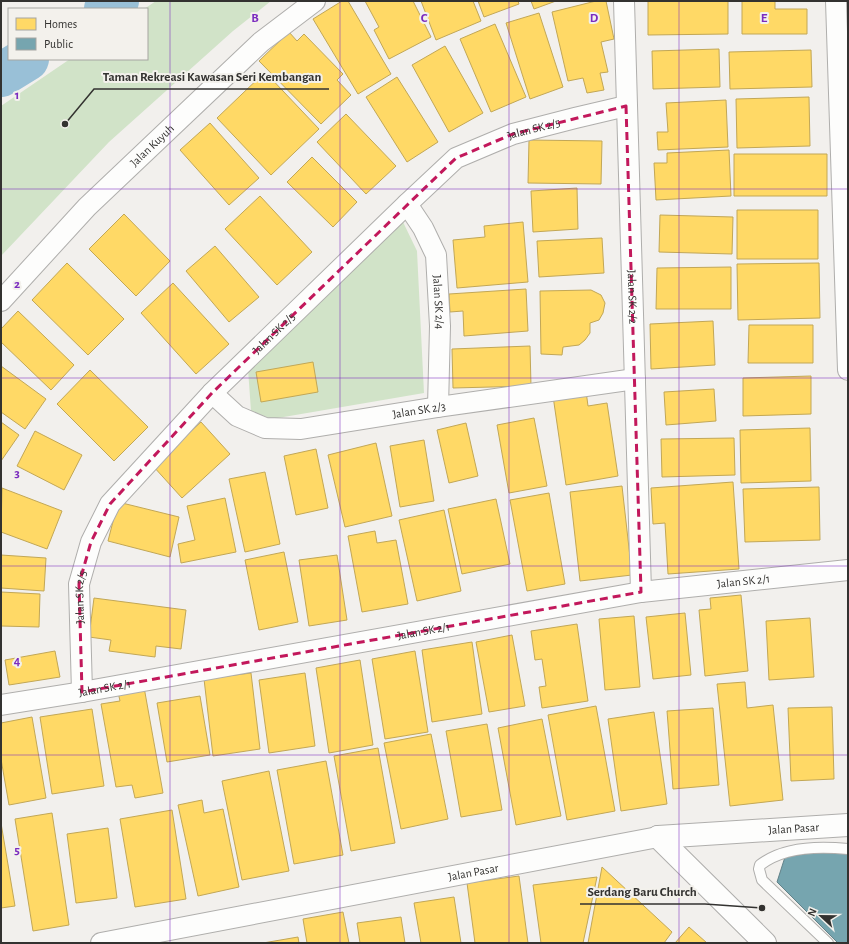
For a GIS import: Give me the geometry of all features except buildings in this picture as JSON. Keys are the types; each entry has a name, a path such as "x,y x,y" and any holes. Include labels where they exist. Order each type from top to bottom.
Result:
{"street":[{"name":"Jalan Kuyuh","path":"1,301 87,207 261,42 315,1"},
{"name":"Jalan SK 2/2","path":"624,1 641,592"},
{"path":"836,1 843,69 848,370"},
{"name":"Jalan SK 2/5","path":"82,692 79,584 91,542 110,504 212,393 456,158 513,134 626,106"},
{"name":"Jalan SK 2/4","path":"407,204 423,228 436,255 440,326 438,407"},
{"name":"Jalan SK 2/3","path":"212,393 237,416 265,428 302,429 438,407 635,379"},
{"name":"Jalan SK 2/1","path":"1,705 82,692 641,592 848,570"},
{"name":"Jalan Pasar","path":"101,943 658,837 848,824"},
{"path":"658,837 765,943"}],"lane":[{"path":"828,943 762,880 759,869 760,864 782,852 826,847 848,849"}],"highlighted area":[{"path":"626,106 641,592 82,692 79,584 91,542 110,504 212,393 456,158 513,134"}],"green space":[{"path":"156,1 271,1 233,31 109,142 1,256 1,106 69,60 148,60 148,8 146,8"},
{"path":"403,222 417,251 424,393 272,419 251,411 248,369"}],"waterway":[{"path":"107,8 117,1"},
{"path":"1,75 25,60"}],"place":[{"name":"Taman Rekreasi Kawasan Seri Kembangan","path":"65,124"},
{"name":"Serdang Baru Church","path":"762,908"}]}
